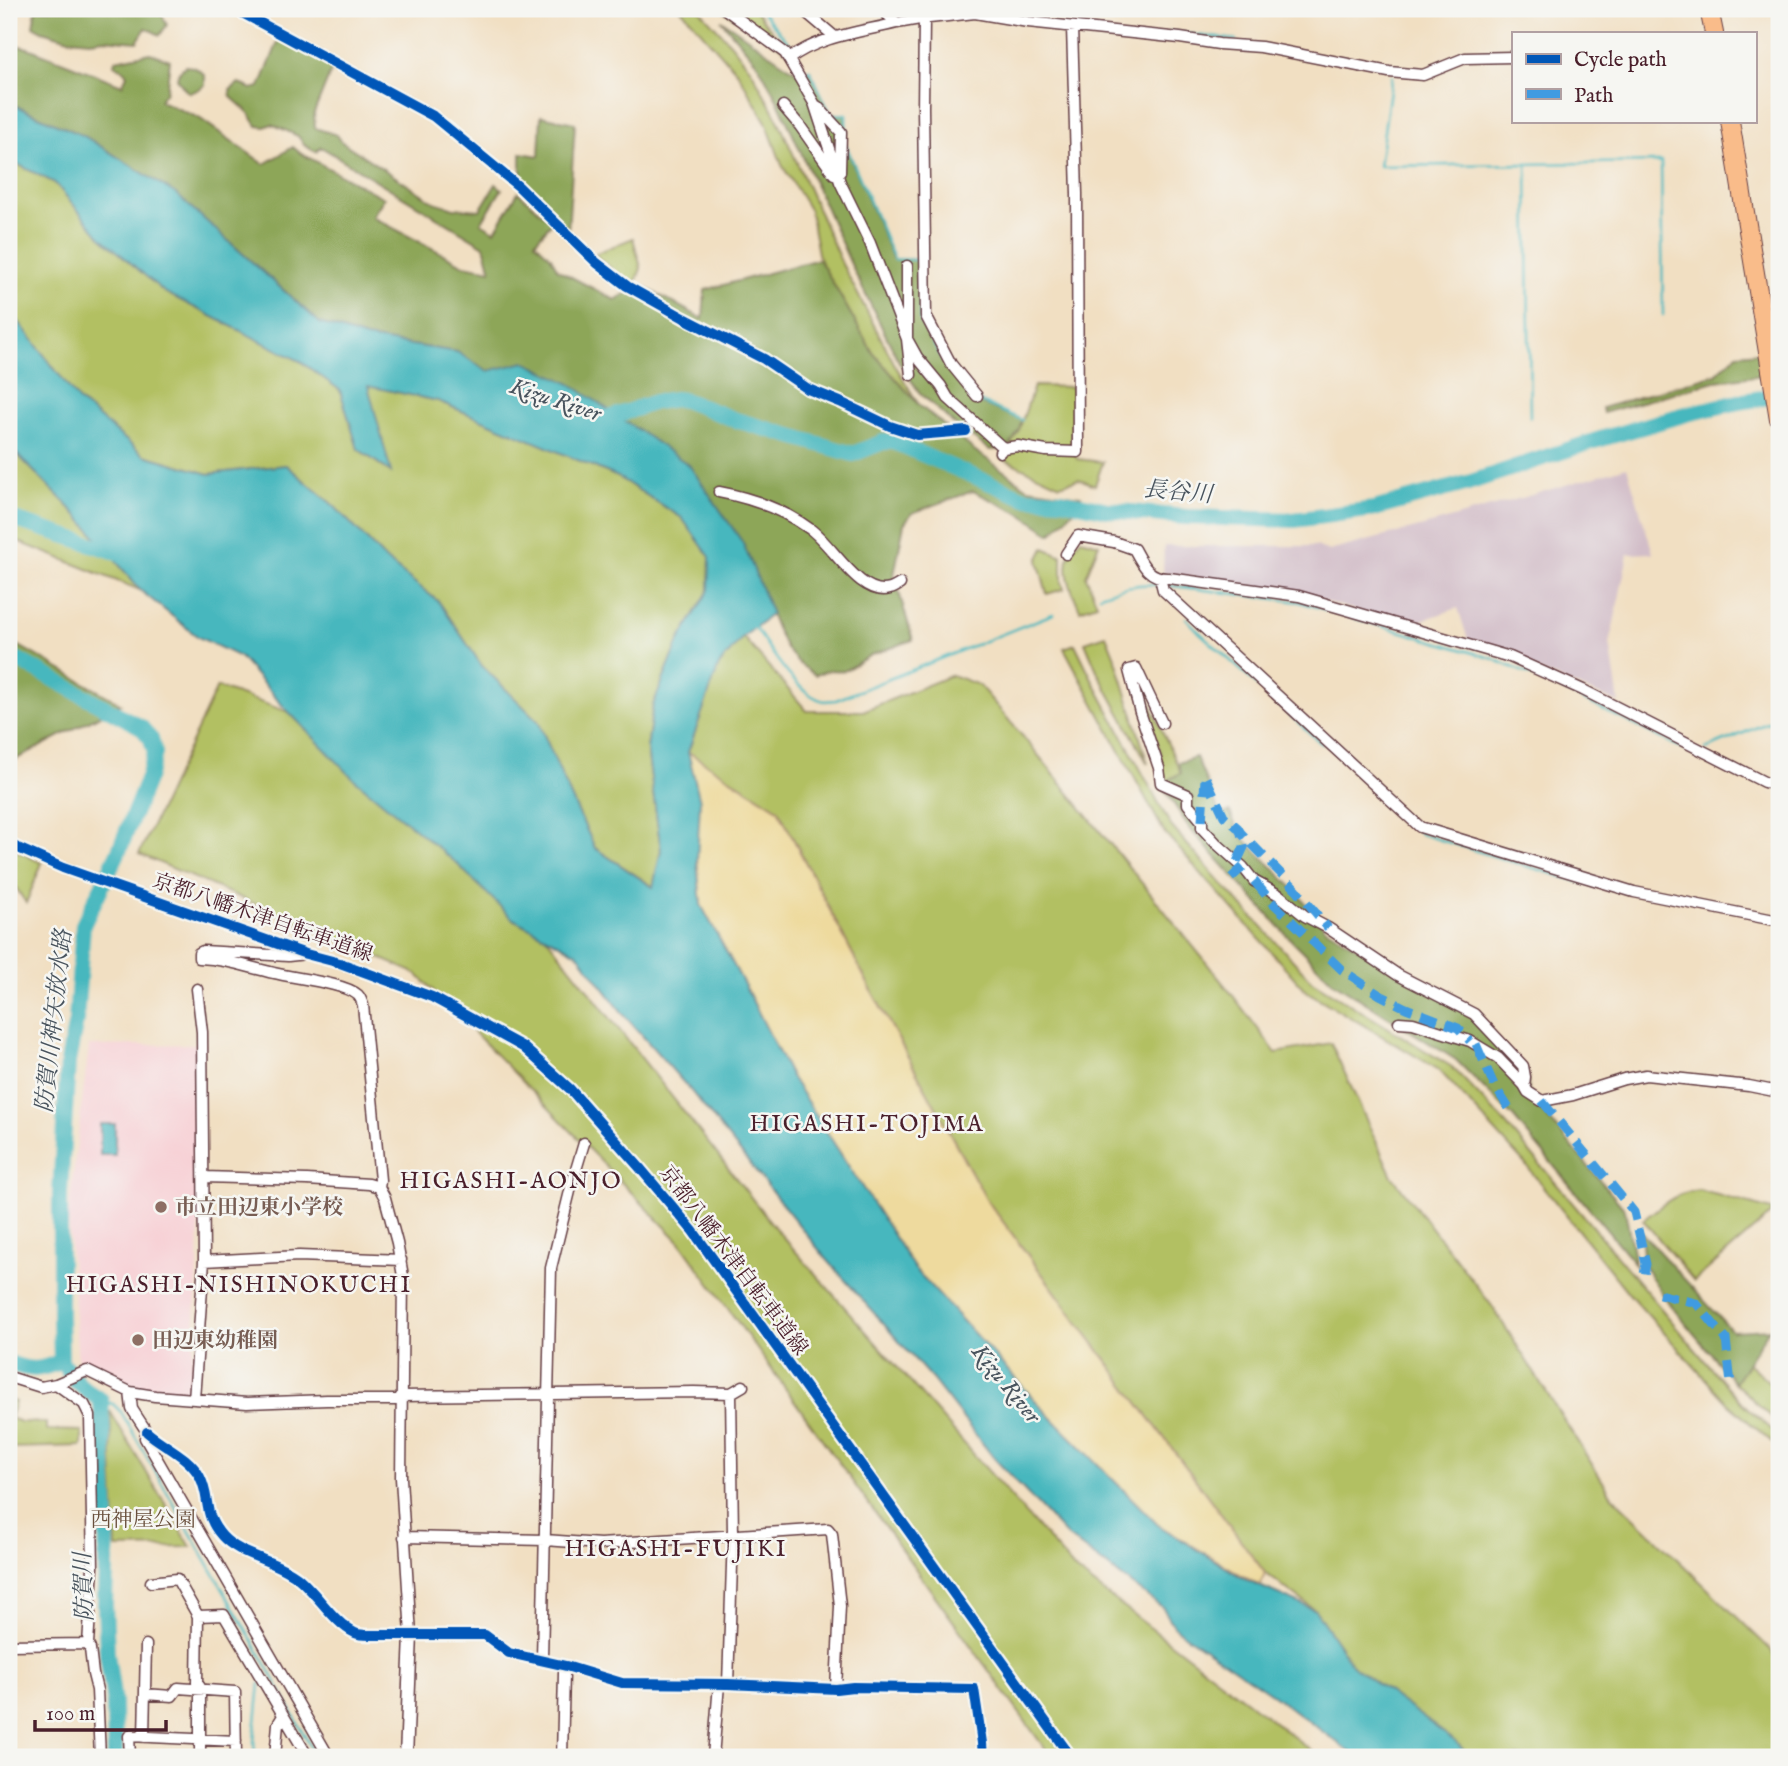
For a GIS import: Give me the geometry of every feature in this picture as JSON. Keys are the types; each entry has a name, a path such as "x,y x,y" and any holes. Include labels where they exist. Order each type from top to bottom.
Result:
{"highway":[{"path":"1709,9 1714,32"},
{"path":"1730,122 1779,419"}],"street":[{"path":"235,9 433,116 518,186 597,263 627,286 764,359 808,389 840,401 890,426 917,435 966,431"},
{"path":"725,9 785,53 789,59 814,103 840,182 870,243 907,339 948,398 1000,444 1001,450 1018,446 1046,451 1078,452 1077,194 1072,27"},
{"path":"802,9 835,37"},
{"path":"881,9 897,23"},
{"path":"1028,22 1031,9"},
{"path":"789,59 835,37 921,15 975,13 998,13 1028,22 1261,47 1389,72 1423,75 1465,58 1512,57"},
{"path":"921,15 926,316 951,364 977,396"},
{"path":"814,103 841,132 840,182"},
{"path":"783,106 800,125 840,182"},
{"path":"907,266 907,339 911,375"},
{"path":"719,492 756,501 812,530 848,569 868,586 889,590 900,584"},
{"path":"1066,554 1078,536 1114,542 1134,549 1145,569 1160,579 1299,596 1510,657 1583,690 1764,782 1779,786"},
{"path":"1160,579 1163,590 1420,827 1634,891 1779,920"},
{"path":"1162,723 1136,668 1129,670 1159,768 1161,783 1188,795 1188,804 1202,821 1202,828 1216,843 1243,867 1254,881 1279,895 1305,916 1328,928 1398,975 1474,1014 1523,1066 1524,1085"},
{"path":"306,954 288,956 203,951 199,953 199,958 222,959 348,989 359,996 363,1005 379,1187 385,1198 403,1276 401,1478 411,1635 406,1757"},
{"path":"194,1399 204,1261 202,1032 197,989"},
{"path":"1399,1023 1413,1023 1470,1041 1498,1058 1528,1092 1542,1101 1646,1075 1749,1086 1779,1092"},
{"path":"542,1659 551,1268 584,1143"},
{"path":"204,1177 307,1180 379,1187"},
{"path":"204,1261 299,1256 401,1259"},
{"path":"9,1377 41,1387 87,1371 130,1391 247,1403 547,1394 731,1393 743,1386"},
{"path":"60,1382 84,1404 90,1416 93,1567 88,1644 97,1690 100,1757"},
{"path":"130,1391 132,1409 147,1432 190,1464 198,1474 204,1486 206,1508 212,1523 224,1539 296,1576 338,1621 355,1634 485,1634 509,1653 542,1659 622,1683 836,1689 974,1689 983,1757"},
{"path":"713,1757 724,1684 733,1535 731,1393"},
{"path":"147,1432 145,1438 329,1757"},
{"path":"404,1537 600,1544 828,1529 832,1534 840,1606 836,1689"},
{"path":"151,1581 177,1579 198,1616 200,1757"},
{"path":"198,1616 246,1613"},
{"path":"224,1615 307,1757"},
{"path":"9,1645 88,1644"},
{"path":"144,1737 146,1645"},
{"path":"562,1757 566,1666"},
{"path":"145,1694 172,1696 177,1688 235,1692 236,1757"},
{"path":"275,1757 278,1724 283,1716"},
{"path":"130,1757 129,1736 236,1741"}],"shaded area":[{"path":"1627,467 1653,553 1628,554 1610,643 1619,703 1469,643 1458,608 1408,625 1298,594 1163,573 1164,546 1316,546 1329,551"},
{"path":"196,1044 200,1174 198,1265 191,1384 182,1393 128,1385 78,1363 68,1216 89,1046"}],"green space":[{"path":"36,9 159,9 167,25 160,35 146,28 137,42 69,39 33,26"},
{"path":"681,9 699,9 752,71 779,122 842,264 919,405 873,353 819,259 810,211 782,165 766,122 738,73"},
{"path":"720,9 754,9 790,53"},
{"path":"721,20 799,73 810,70 830,114 846,114 845,144 893,259 920,260 920,320 947,366 975,401 1022,420 1008,449 990,450 955,425 919,392 899,362 854,271 777,99 758,64"},
{"path":"280,37 333,66 314,113 315,128 337,135 342,142 434,202 454,208 480,210 496,184 502,189 481,223 495,231 518,192 552,222 535,242 551,257 558,270 615,300 640,285 703,319 705,290 819,259 873,353 919,405 974,450 1028,488 1081,496 1081,503 1051,534 1021,514 973,491 912,513 904,524 894,575 913,640 871,655 844,671 830,670 815,675 787,650 743,543 525,363 488,371 457,352 366,338 320,323 176,194 84,136 9,103 9,44 28,48 122,85 127,75 114,64 115,60 150,53 170,60 166,93 160,101 199,118 264,164 293,147 384,198 372,217 464,265 491,270 484,246 321,147 316,152 305,146 298,136 272,124 257,126 249,113 231,97 230,90 239,83 251,89 260,87"},
{"path":"185,66 201,71 205,76 205,85 192,92 186,90 177,78"},
{"path":"541,116 575,123 568,232 521,184 521,153 539,156"},
{"path":"9,160 55,183 101,237 164,292 300,361 340,390 358,449 390,472 367,385 438,401 618,477 682,518 710,557 709,590 680,639 653,705 647,749 661,850 654,887 595,848 538,721 482,666 439,602 386,560 334,506 286,465 209,474 144,455 79,401 9,309"},
{"path":"633,238 641,268 636,282 625,280 594,254"},
{"path":"1759,352 1764,375 1715,381 1603,413 1602,408 1716,374 1737,354"},
{"path":"1034,386 1072,387 1072,441 1077,459 1103,462 1095,485 1079,479 1060,485 1001,458 1017,433"},
{"path":"9,446 81,519 140,590 9,538"},
{"path":"1081,539 1099,544 1086,576 1097,604 1080,610 1069,582 1067,568 1070,553"},
{"path":"1044,548 1062,556 1064,589 1047,594 1038,560"},
{"path":"1106,635 1148,764 1098,673 1085,642"},
{"path":"743,637 807,711 863,711 952,675 979,685 1231,993 1276,1053 1331,1043 1392,1176 1492,1306 1612,1496 1771,1650 1779,1666 1779,1757 1470,1757 1456,1742 1352,1665 1315,1610 1265,1573 986,1199 868,984 778,809 688,752 719,665"},
{"path":"9,640 121,704 9,763"},
{"path":"1075,644 1171,826 1312,981 1452,1067 1507,1125 1742,1403 1779,1436 1779,1448 1728,1404 1630,1295 1525,1164 1439,1070 1306,991 1164,832 1064,648"},
{"path":"1134,667 1181,773 1161,784 1161,755"},
{"path":"217,687 400,751 776,1229 1076,1571 1320,1757 1051,1757 680,1242 417,974 139,854"},
{"path":"1196,757 1220,814 1230,812 1239,834 1296,891 1325,928 1472,1016 1526,1071 1529,1092 1536,1104 1625,1210 1635,1264 1514,1118 1456,1060 1333,982 1190,829 1161,784 1181,773 1178,763"},
{"path":"9,847 42,863 26,903 9,877"},
{"path":"1699,1190 1775,1211 1694,1281 1643,1220 1675,1197"},
{"path":"1641,1232 1732,1331 1769,1329 1735,1383 1670,1305 1644,1266"},
{"path":"1748,1363 1779,1391 1779,1424 1735,1383"},
{"path":"9,1399 15,1402 10,1418 21,1422 46,1423 46,1430 82,1431 82,1446 9,1448"},
{"name":"西神屋公園","path":"110,1411 191,1547 116,1548"}],"sand":[{"path":"688,752 778,809 868,984 986,1199 1265,1573 1260,1586 1158,1525 1044,1410 914,1268 790,1075 701,905"}],"water":[{"path":"9,103 84,136 176,194 320,323 366,338 457,352 488,371 525,362 571,384 689,465 743,543 772,614 743,637 719,665 688,752 700,801 697,862 701,905 790,1075 914,1268 1044,1410 1158,1525 1248,1581 1315,1610 1352,1665 1456,1742 1470,1757 1357,1757 1276,1697 1176,1629 1163,1608 1067,1536 994,1458 932,1379 824,1256 691,1091 625,1016 577,953 513,919 454,861 354,779 240,657 198,637 140,590 81,519 9,446 9,309 79,401 144,455 209,474 286,465 334,506 386,560 439,602 482,666 538,721 595,848 653,887 661,850 647,749 653,705 680,639 709,590 710,557 682,518 618,477 438,401 368,386 391,472 358,449 340,390 300,361 164,292 101,237 55,183 9,160"},
{"path":"100,1124 115,1124 115,1155 100,1155"}],"waterway":[{"path":"760,9 793,48"},
{"path":"1170,32 1236,40"},
{"path":"800,73 810,70 831,115 846,114 846,133"},
{"path":"1392,76 1379,166 1661,162 1663,315"},
{"path":"845,143 894,259 920,260 920,320 943,361"},
{"path":"1527,165 1530,417"},
{"name":"長谷川","path":"598,422 655,402 684,400 736,420 853,454 883,442 893,442 1025,498 1061,500 1108,510 1186,517 1294,520 1374,509 1468,483 1686,414 1779,395"},
{"path":"974,399 1022,420"},
{"name":"Kizu River","path":"9,518 125,555"},
{"path":"1100,595 1129,587 1158,585"},
{"path":"1165,585 1300,602 1491,658 1698,754"},
{"path":"754,626 794,681 815,697 826,701 836,700 1053,614"},
{"path":"1186,618 1322,744"},
{"name":"防賀川神矢放水路","path":"9,655 141,727 151,739 155,753 148,778 118,853 83,925 76,1021 68,1062 60,1193 61,1361"},
{"path":"1706,749 1779,718"},
{"path":"1418,831 1595,886"},
{"name":"防賀川","path":"61,1361 78,1384 101,1400 107,1524 105,1605 107,1653 114,1703 115,1757"},
{"name":"防賀川","path":"9,1363 35,1369 61,1361"},
{"path":"101,1400 113,1404 121,1412 271,1673 316,1757"},
{"path":"255,1757 260,1684"}],"marked path":[{"path":"1206,778 1224,816 1297,890 1328,928"},
{"path":"1202,821 1205,779"},
{"path":"1237,862 1244,847 1241,833"},
{"path":"1231,878 1243,867"},
{"path":"1254,881 1342,970 1380,995 1458,1028 1470,1041"},
{"path":"1476,1044 1494,1085 1512,1113"},
{"path":"1542,1101 1634,1212 1646,1264 1644,1274"},
{"path":"1659,1294 1696,1303 1726,1339 1731,1384"}],"cycle path":[{"path":"235,9 433,116 518,186 597,263 627,286 764,359 808,389 890,426 917,435 966,431"},
{"name":"京都八幡木津自転車道線","path":"9,844 63,868 432,997 523,1047 570,1089 693,1231 1071,1757"},
{"path":"147,1432 183,1457 195,1470 203,1485 209,1513 222,1536 238,1548 297,1577 340,1623 357,1634 485,1635 509,1653 622,1683 836,1689 974,1689 983,1757"}],"place":[{"name":"市立田辺東小学校","path":"161,1207"},
{"name":"田辺東幼稚園","path":"138,1340"}],"district":[{"name":"HIGASHI-TOJIMA","path":"867,1123"},
{"name":"HIGASHI-AONJO","path":"511,1180"},
{"name":"HIGASHI-NISHINOKUCHI","path":"239,1284"},
{"name":"HIGASHI-FUJIKI","path":"676,1548"}]}
